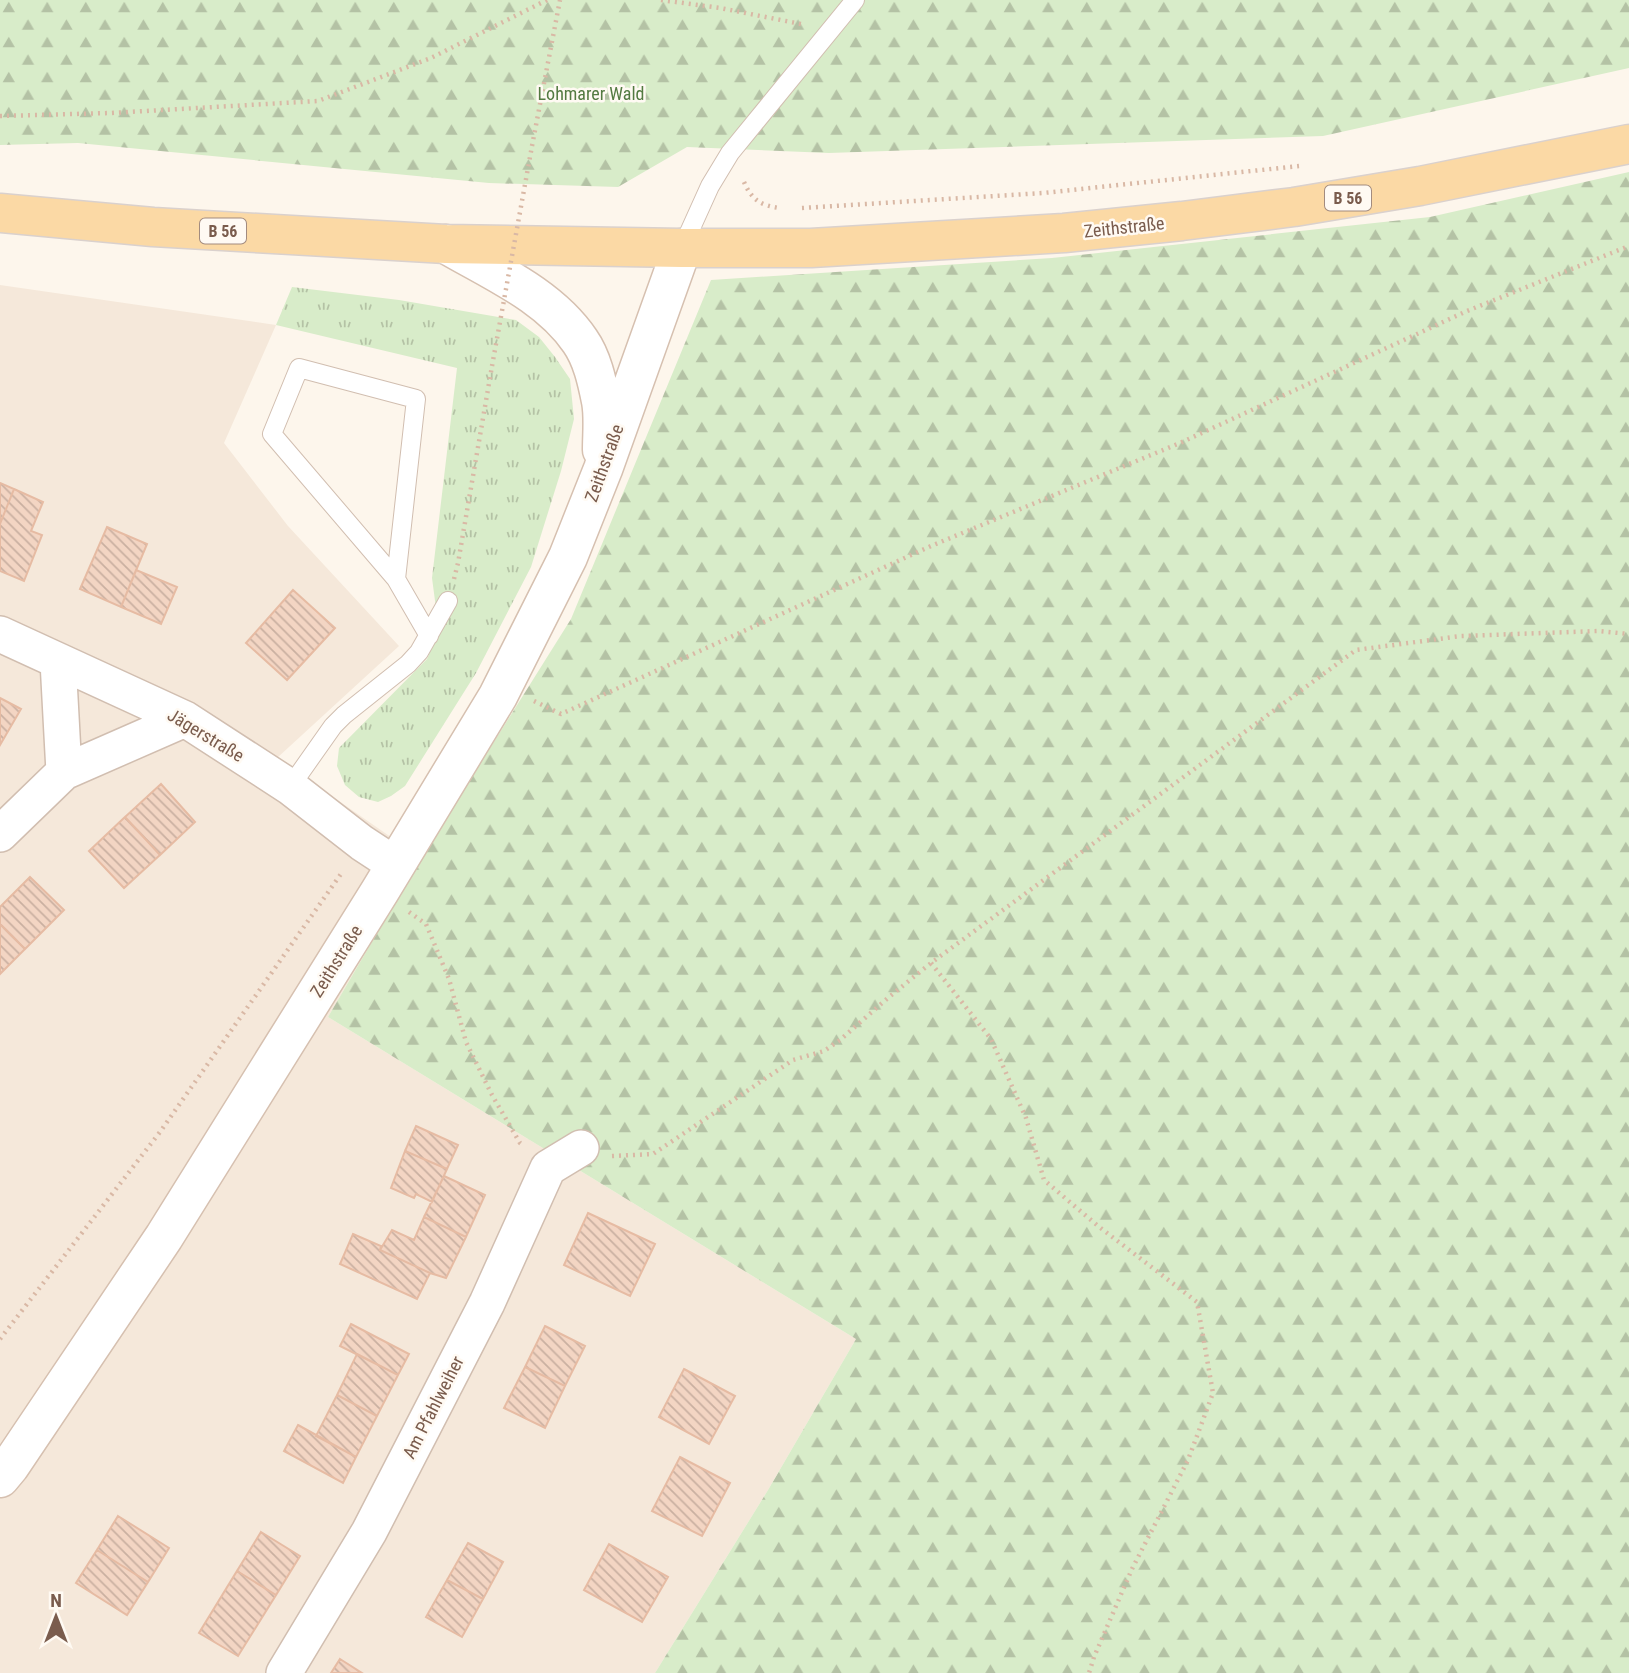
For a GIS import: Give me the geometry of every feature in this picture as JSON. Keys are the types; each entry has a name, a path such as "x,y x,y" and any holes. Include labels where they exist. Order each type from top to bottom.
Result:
{"main road":[{"name":"Zeithstraße","path":"682,248 811,248 1065,233 1182,221 1294,207 1420,186 1629,144"},
{"name":"B 56","path":"0,213 153,227 446,244 682,248"}],"street":[{"path":"446,244 542,302 562,319 580,341 593,366 602,404 603,469"},
{"name":"Zeithstraße","path":"0,1478 164,1237 503,686 568,557 603,469 682,248"},
{"name":"Jägerstraße","path":"0,634 185,719 290,787 362,843 387,878"},
{"path":"58,661 64,772"},
{"path":"0,834 64,772 185,719"},
{"path":"548,1168 581,1148"},
{"name":"Am Pfahlweiher","path":"284,1673 369,1532 487,1303 548,1168"}],"lane":[{"path":"682,248 710,186 730,153 854,1"},
{"path":"396,579 416,399 299,368 272,434 396,579 429,636"},
{"path":"290,787 333,726 419,652 448,601"}],"path":[{"path":"0,116 111,113 318,101 431,58 547,0"},
{"path":"448,601 458,563 560,0"},
{"path":"661,0 720,8 829,30"},
{"path":"730,153 748,192 761,204 786,208"},
{"path":"796,208 1043,193 1301,166"},
{"path":"503,686 561,713 931,546 1180,443 1467,311 1629,246"},
{"path":"581,1148 610,1156 653,1154 793,1060 824,1051 930,962 1356,650 1461,636 1598,631 1629,634"},
{"path":"0,1339 160,1132 345,869 387,878 426,924 449,979 466,1042 492,1095 520,1143 548,1168"},
{"path":"930,962 990,1039 1026,1118 1044,1180 1098,1226 1197,1302 1213,1393 1188,1460 1132,1569 1089,1673"}],"shaded area":[{"path":"0,285 276,325 224,443 288,526 399,646 277,758 421,858 328,1017 856,1339 768,1490 655,1673 0,1673"}],"green space":[{"name":"Lohmarer Wald","path":"0,0 1629,0 1629,68 1323,136 829,153 687,147 618,187 489,183 78,143 0,145"},
{"path":"1629,172 1629,1673 655,1673 768,1490 856,1339 328,1017 421,858 571,619 711,280 1052,258 1430,217"},
{"path":"292,287 399,300 516,320 539,337 570,379 574,419 531,567 476,673 405,786 378,802 359,797 345,785 337,766 339,748 427,659 439,631 432,578 457,368 276,325"}],"building":[{"path":"0,483 14,489 0,524"},
{"path":"14,489 43,502 31,531 42,535 24,581 0,571 0,524"},
{"path":"107,527 147,544 121,607 80,589"},
{"path":"136,570 177,587 161,624 121,607"},
{"path":"293,590 335,628 287,680 246,643"},
{"path":"0,698 21,709 0,745"},
{"path":"161,784 195,822 160,855 125,817"},
{"path":"125,817 160,855 124,888 89,851"},
{"path":"30,877 64,910 25,949 0,924 0,907"},
{"path":"0,924 25,949 0,974"},
{"path":"416,1126 458,1145 447,1169 405,1151"},
{"path":"405,1151 447,1169 432,1202 416,1194 414,1198 391,1188"},
{"path":"444,1176 485,1195 466,1237 424,1217"},
{"path":"588,1213 655,1244 630,1296 564,1265"},
{"path":"424,1217 466,1237 446,1278 380,1250 392,1230 414,1240"},
{"path":"353,1234 430,1273 417,1299 340,1264"},
{"path":"351,1324 409,1354 398,1375 340,1346"},
{"path":"545,1326 585,1346 565,1386 525,1367"},
{"path":"357,1354 398,1375 377,1416 337,1395"},
{"path":"525,1367 565,1386 545,1428 504,1408"},
{"path":"684,1369 735,1396 709,1444 659,1417"},
{"path":"337,1395 377,1416 356,1457 316,1436"},
{"path":"298,1425 356,1457 343,1483 284,1451"},
{"path":"680,1457 730,1483 702,1536 652,1511"},
{"path":"118,1516 169,1548 148,1582 97,1550"},
{"path":"261,1532 300,1556 276,1595 237,1571"},
{"path":"468,1543 503,1562 483,1599 447,1580"},
{"path":"609,1544 668,1577 642,1622 584,1590"},
{"path":"97,1550 148,1582 127,1615 76,1583"},
{"path":"237,1571 276,1595 238,1656 199,1633"},
{"path":"447,1580 483,1599 462,1637 426,1617"},
{"path":"340,1659 362,1673 331,1673"}]}
